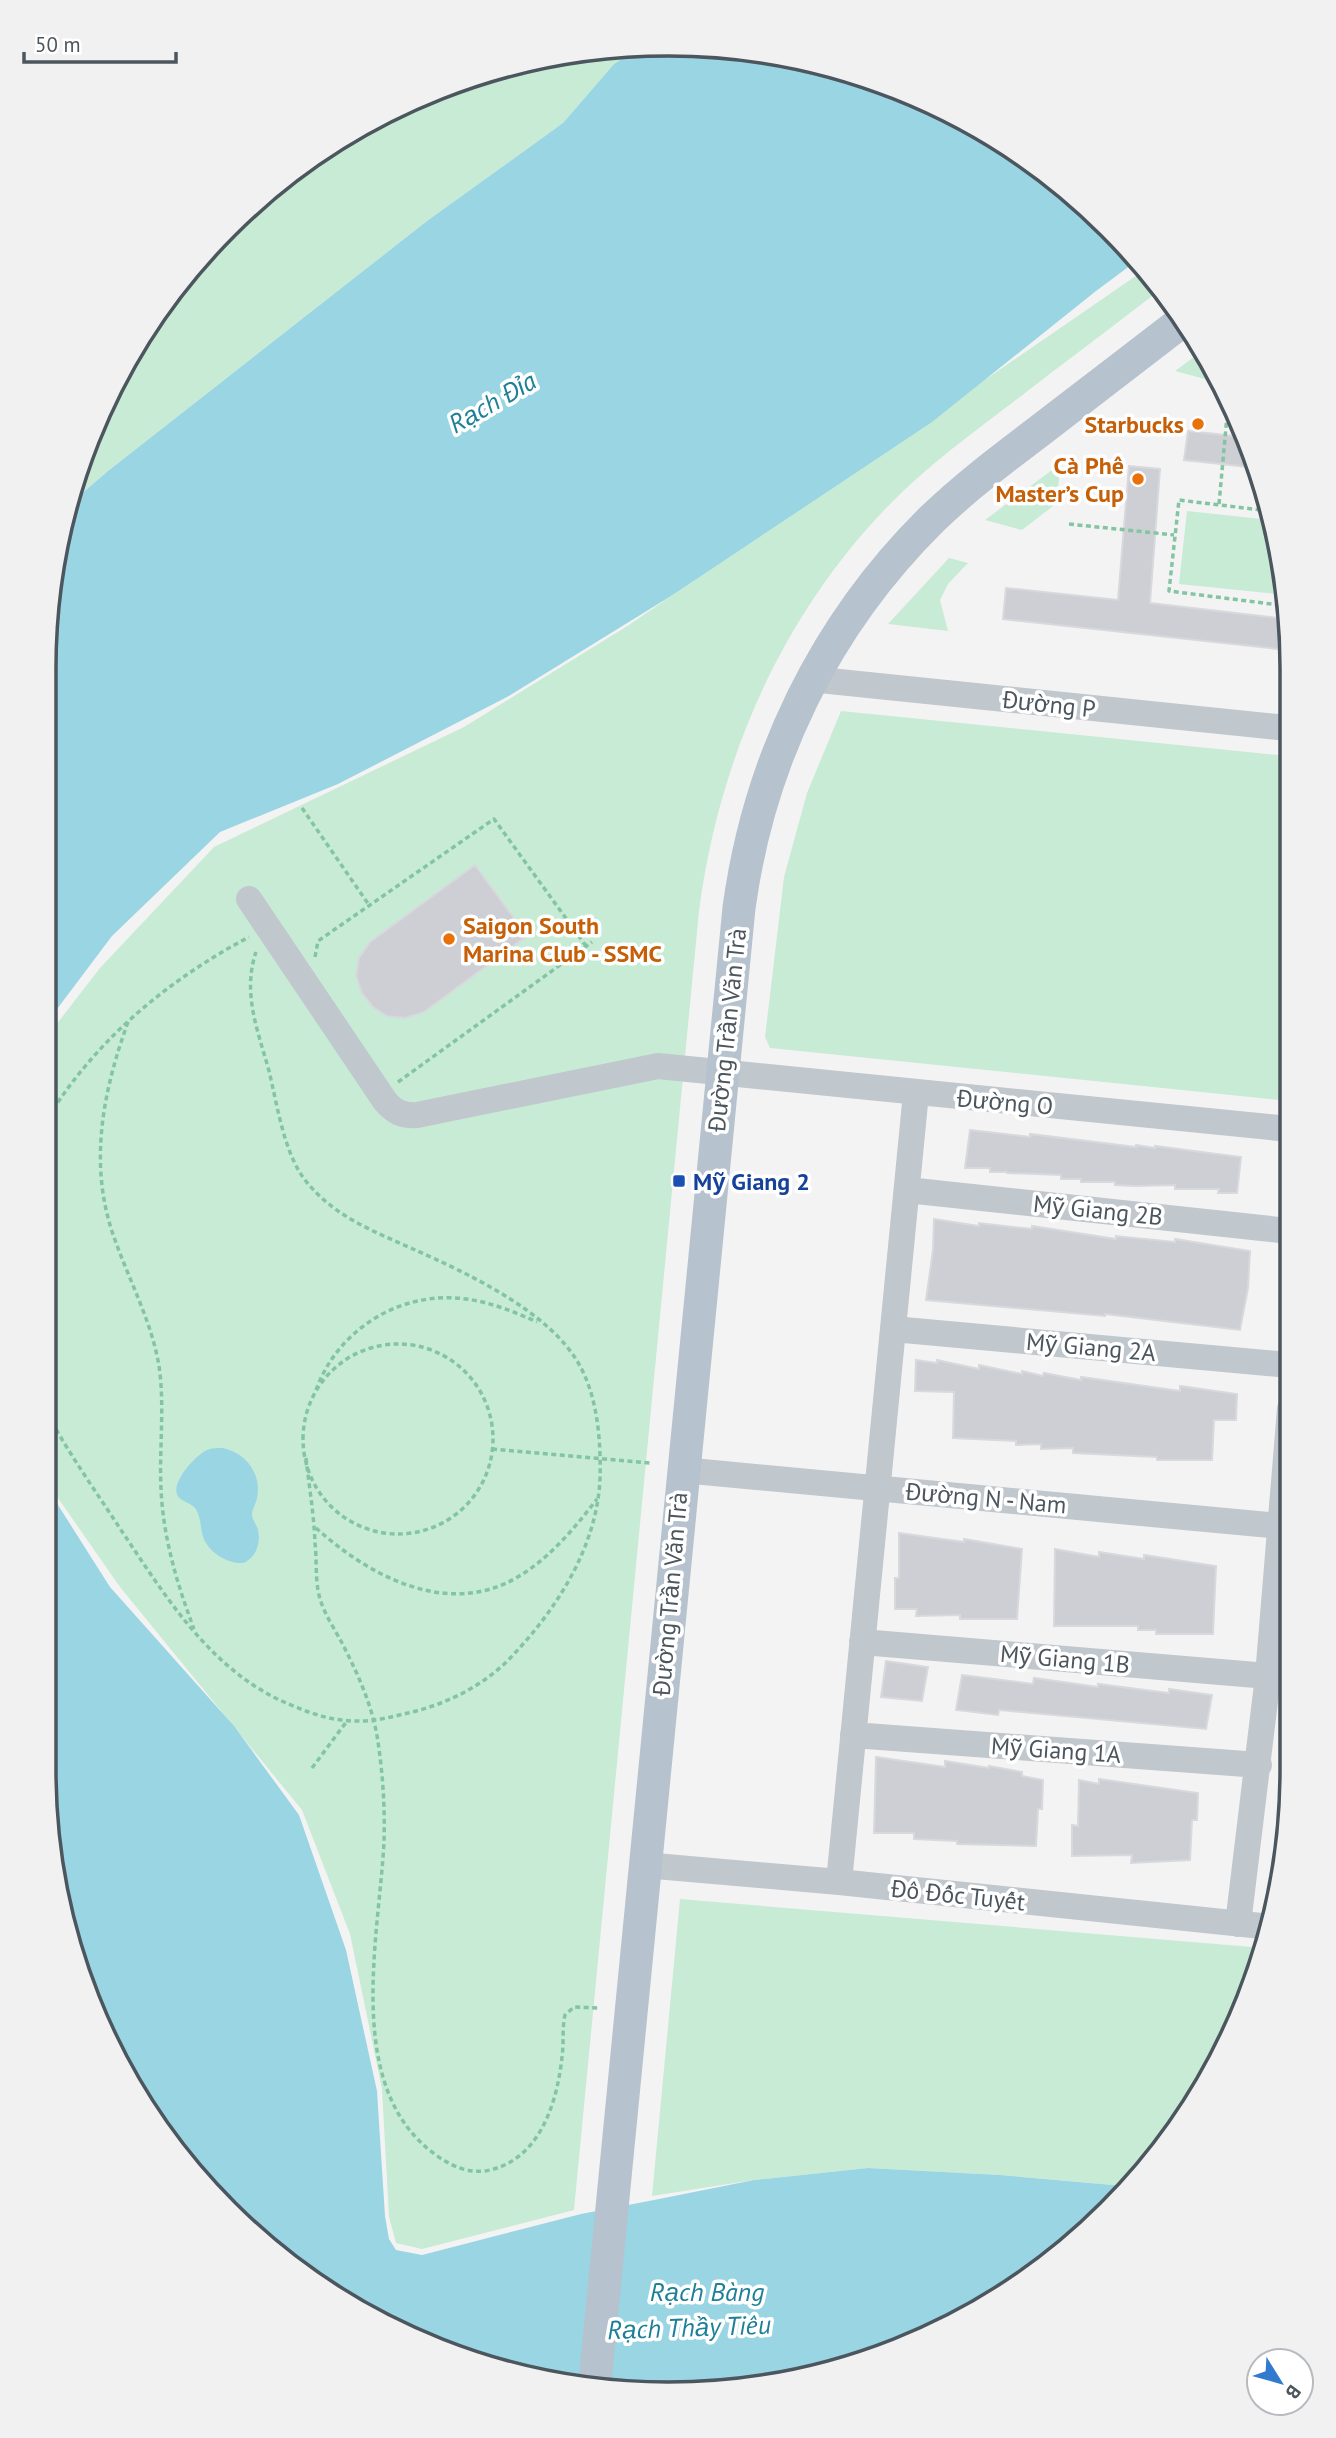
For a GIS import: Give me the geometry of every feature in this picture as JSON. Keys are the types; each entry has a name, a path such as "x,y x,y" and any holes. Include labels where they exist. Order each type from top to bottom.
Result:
{"main road":[{"name":"Đường Trần Văn Trà","path":"595,2378 682,1470 739,908 747,854 770,774 810,679 840,631 884,570 932,519 985,473 1176,326"}],"street":[{"name":"Đường P","path":"810,679 1280,727"},
{"name":"Đường O","path":"249,900 384,1101 400,1113 418,1115 658,1066 1280,1128"},
{"path":"839,1882 916,1093"},
{"name":"Mỹ Giang 2B","path":"907,1190 1280,1230"},
{"name":"Mỹ Giang 2A","path":"893,1329 1280,1365"},
{"name":"Đường N - Nam","path":"682,1470 1280,1526"},
{"path":"1238,1924 1259,1765 1280,1564"},
{"name":"Mỹ Giang 1B","path":"862,1642 1268,1676"},
{"name":"Mỹ Giang 1A","path":"853,1735 1259,1765"},
{"name":"Đô Đốc Tuyết","path":"644,1866 839,1882 1259,1926"}],"path":[{"path":"1219,505 1227,419"},
{"path":"1259,510 1179,500 1169,591 1277,605"},
{"path":"1069,524 1175,535"},
{"path":"303,808 369,905"},
{"path":"313,963 318,941 494,819 586,946"},
{"path":"56,1106 86,1065 128,1022 171,984 254,935"},
{"path":"395,1084 592,942"},
{"path":"56,1429 148,1572 196,1634 230,1668 269,1695 314,1714 347,1721 374,1720 421,1710 448,1700 485,1680 508,1661 530,1635 573,1573 590,1535 598,1497 600,1459 596,1419 586,1378 573,1354 543,1324 509,1298 471,1275 348,1219 326,1203 301,1174 291,1154 250,1004 249,979 259,943"},
{"path":"128,1022 115,1059 100,1134 102,1193 114,1239 149,1329 158,1363 162,1401 163,1514 174,1565 196,1634"},
{"path":"543,1324 504,1309 466,1299 429,1299 394,1307 379,1314 350,1338 326,1368 305,1422 306,1458 319,1597 362,1687 374,1720 381,1764 384,1816 372,1991 380,2061 397,2114 409,2131 431,2152 458,2168 486,2171 510,2162 525,2151 538,2136 552,2109 562,2058 565,2015 574,2007 598,2008"},
{"path":"306,1458 318,1491 342,1516 374,1531 397,1534 431,1528 461,1510 483,1482 492,1449 489,1411 478,1388 462,1369 430,1350 393,1345 357,1354 327,1377 313,1399"},
{"path":"492,1449 650,1463"},
{"path":"314,1526 358,1561 396,1582 425,1591 472,1593 504,1584 536,1565 572,1530 598,1497"},
{"path":"312,1768 347,1721"}],"green space":[{"path":"624,57 614,64 563,123 427,221 82,494 88,471 119,397 159,328 182,295 235,235 295,182 362,138 397,119 471,88 549,68"},
{"path":"1137,275 1154,295 966,438 893,501 854,544 789,638 740,743 722,797 699,911 574,2210 422,2249 396,2243 389,2217 382,2089 350,1934 302,1810 120,1587 56,1495 56,1025 100,968 214,847 464,727 629,625"},
{"path":"1195,356 1208,380 1175,371"},
{"path":"1060,464 1057,503 1022,530 985,520"},
{"path":"1187,511 1261,519 1276,594 1179,584"},
{"path":"949,558 968,563 948,584 940,600 948,631 888,624"},
{"path":"841,711 1280,755 1280,1100 770,1048 765,1037 784,877 807,793"},
{"path":"680,1899 1254,1947 1233,2004 1198,2076 1154,2143 1117,2185 1000,2175 868,2168 754,2180 652,2196"}],"water":[{"name":"Rạch Đỉa","path":"628,57 708,57 787,68 865,88 939,119 1008,159 1072,208 1130,266 932,422 671,596 507,697 338,784 220,832 112,936 56,1010 57,628 68,549 82,494 427,221 563,123 614,64"},
{"path":"223,1448 245,1460 255,1473 257,1481 257,1498 252,1514 259,1540 254,1554 243,1563 227,1560 209,1547 203,1536 197,1511 180,1499 176,1489 181,1476 197,1457 207,1450"},
{"path":"56,1502 110,1587 234,1726 299,1815 346,1950 377,2091 385,2216 389,2239 396,2250 422,2255 581,2214 754,2180 868,2168 1000,2175 1117,2185 1041,2256 974,2300 939,2319 865,2350 748,2377 708,2381 628,2381 588,2377 510,2361 471,2350 397,2319 328,2279 295,2256 235,2203 182,2143 138,2076 119,2041 88,1967 68,1889 57,1810"}],"building":[{"path":"1188,431 1234,436 1246,467 1184,460"},
{"path":"1129,466 1160,469 1150,603 1278,618 1280,649 1003,619 1006,588 1118,600"},
{"name":"Saigon South Marina Club - SSMC","path":"475,865 527,936 424,1012 405,1018 387,1016 373,1007 362,993 356,976 359,958 370,942"},
{"path":"970,1130 1030,1137 1030,1134 1136,1147 1155,1146 1241,1157 1237,1193 1218,1193 1219,1189 1175,1189 1175,1185 1135,1186 1115,1185 1115,1182 1081,1182 1081,1179 1061,1179 1061,1175 990,1172 990,1168 965,1168"},
{"path":"934,1219 979,1226 979,1223 1032,1229 1032,1226 1116,1239 1116,1236 1175,1242 1175,1239 1250,1251 1248,1288 1240,1330 1105,1314 926,1300"},
{"path":"916,1360 937,1363 937,1360 979,1369 979,1365 1022,1374 1022,1371 1043,1376 1044,1373 1180,1391 1180,1386 1237,1394 1236,1420 1214,1420 1212,1460 1157,1460 1157,1457 1073,1453 1073,1448 1041,1449 1041,1444 1016,1445 1016,1441 953,1438 954,1392 915,1391"},
{"path":"899,1533 964,1542 964,1539 1022,1549 1017,1619 960,1619 960,1615 916,1616 917,1609 895,1609 895,1578 899,1578"},
{"path":"1055,1549 1099,1557 1099,1552 1144,1559 1144,1555 1216,1566 1213,1634 1156,1634 1156,1630 1138,1630 1138,1626 1054,1626"},
{"path":"886,1661 928,1667 922,1701 881,1697"},
{"path":"962,1675 1033,1684 1034,1678 1098,1687 1098,1684 1169,1693 1169,1689 1212,1695 1206,1729 999,1710 998,1715 956,1710"},
{"path":"876,1757 945,1767 945,1761 989,1766 1022,1772 1022,1776 1043,1780 1036,1846 957,1844 957,1841 914,1839 914,1833 874,1833"},
{"path":"1099,1779 1198,1793 1197,1820 1192,1820 1190,1860 1131,1863 1132,1855 1072,1856 1072,1825 1078,1826 1079,1780 1099,1784"}],"place":[{"name":"Starbucks","path":"1198,424"},
{"name":"Cà Phê Master’s Cup","path":"1138,479"},
{"name":"Saigon South Marina Club - SSMC","path":"449,939"},
{"name":"Mỹ Giang 2","path":"679,1181"}],"water label":[{"name":"Rạch Bàng","path":"707,2291"},
{"name":"Rạch Thầy Tiêu","path":"689,2327"}]}
